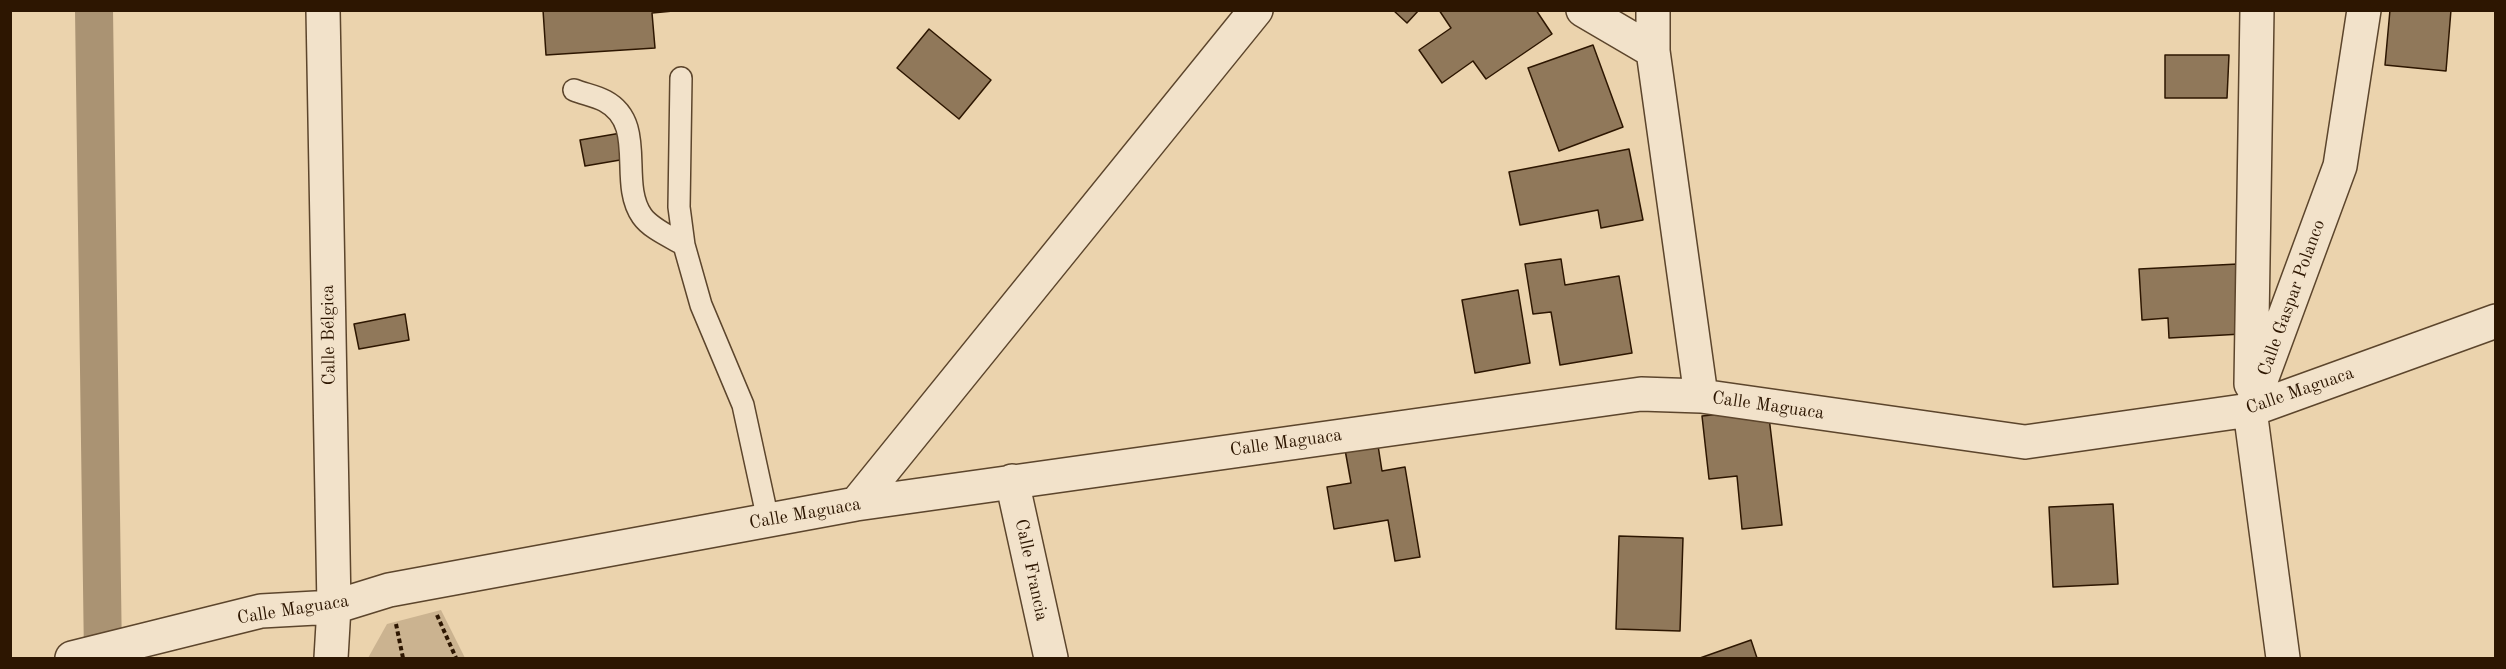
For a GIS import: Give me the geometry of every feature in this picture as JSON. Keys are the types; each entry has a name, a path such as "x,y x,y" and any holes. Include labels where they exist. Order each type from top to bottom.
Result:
{"street":[{"name":"Calle Bélgica","path":"323,10 334,607 331,658"},
{"path":"856,504 1256,10"},
{"path":"1584,10 1653,51"},
{"path":"1653,10 1653,51 1701,396"},
{"path":"2250,410 2257,10"},
{"name":"Calle Gaspar Polanco","path":"2283,658 2250,410 2340,166 2364,10"},
{"name":"Calle Maguaca","path":"72,658 261,611 334,607 389,590 856,504 1641,394 1701,396 2025,442 2250,410 2496,321"},
{"name":"Calle Francia","path":"1012,481 1051,658"}],"lane":[{"path":"681,78 679,207 684,245 701,305 743,405 768,520"},
{"path":"574,90 606,101 622,115 629,130 633,198 643,217 684,245"}],"path":[{"path":"426,583 456,658"}],"shaded area":[{"path":"441,610 465,658 368,658 387,624"}],"building":[{"path":"543,10 684,10 652,13 655,48 546,55"},
{"path":"1393,10 1419,10 1407,23"},
{"path":"1439,10 1536,10 1552,34 1486,79 1473,61 1442,83 1419,50 1451,28"},
{"path":"2390,10 2451,10 2446,71 2385,65"},
{"path":"929,29 991,80 959,119 897,68"},
{"path":"1593,45 1623,127 1559,151 1528,68"},
{"path":"2165,55 2229,55 2227,98 2165,98"},
{"path":"621,133 626,159 585,166 580,140"},
{"path":"1629,149 1643,220 1601,228 1598,210 1520,225 1509,172"},
{"path":"1561,259 1565,285 1619,276 1632,353 1560,365 1551,312 1533,314 1525,264"},
{"path":"2238,264 2242,334 2169,338 2168,318 2142,320 2139,269"},
{"path":"1518,290 1530,363 1475,373 1462,300"},
{"path":"405,314 409,340 359,349 354,324"},
{"path":"1768,409 1782,525 1742,529 1737,476 1709,479 1702,416"},
{"path":"1377,439 1382,471 1405,467 1420,557 1395,561 1388,520 1334,529 1327,487 1351,483 1344,444"},
{"path":"2113,504 2118,584 2053,587 2049,507"},
{"path":"1619,536 1683,538 1680,631 1616,629"},
{"path":"1751,640 1757,658 1700,658"}],"waterway":[{"path":"94,10 103,658"}]}
